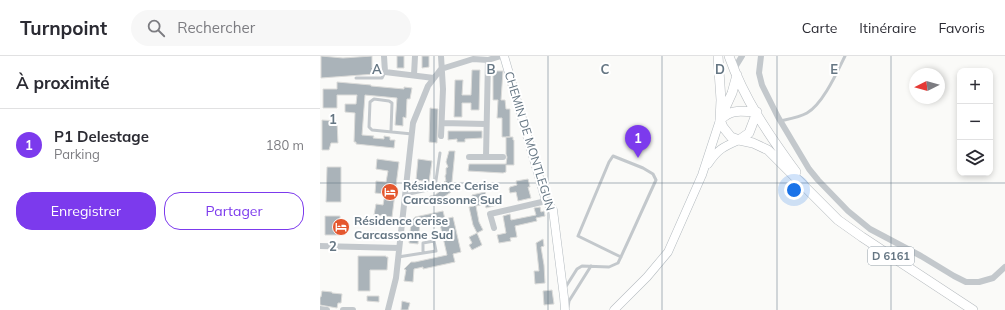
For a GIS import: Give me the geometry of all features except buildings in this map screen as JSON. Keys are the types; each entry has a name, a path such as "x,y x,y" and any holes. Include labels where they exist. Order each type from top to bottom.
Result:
{"main road":[{"path":"718,56 721,100 720,120 726,133 731,137 753,143 768,150 814,195"},
{"name":"D 6161","path":"729,56 743,91 757,112 771,138 814,195 838,220 973,310"},
{"path":"720,120 732,93 735,72"},
{"path":"720,120 726,115 736,111 757,112 749,133 739,140"}],"street":[{"path":"384,56 385,72 434,78"},
{"path":"414,75 415,56"},
{"path":"441,56 443,89 441,136"},
{"path":"388,310 396,278 413,123 428,86 441,69 464,59 473,57 488,60 502,56"},
{"name":"CHEMIN DE MONTLEGUN","path":"502,56 546,201 553,210 567,310"},
{"path":"735,72 742,56"},
{"path":"761,56 759,73 762,85 780,121 809,169 848,211 870,229 966,282 979,282 993,278 1005,267"},
{"path":"486,157 488,60"},
{"path":"614,310 647,277 668,252 702,174 720,120"},
{"path":"442,122 486,124"},
{"path":"702,174 715,153 739,140"},
{"path":"469,157 503,157"},
{"path":"494,228 490,214 546,201"},
{"path":"320,246 399,248"},
{"path":"320,309 327,310"},
{"path":"343,310 353,310"}],"lane":[{"path":"780,121 807,113 815,107 832,83 845,56"},
{"path":"356,78 382,78 385,72"},
{"path":"391,131 392,103 389,100 374,99 370,102 369,127 372,130 412,134"},
{"path":"405,195 435,187 440,153"},
{"path":"564,295 566,286 577,269 582,266 609,267 618,263 621,257 656,180 653,174 648,171 613,156 609,162 578,236 621,257"},
{"path":"398,258 423,254 436,251 434,241 423,244 423,254"},
{"path":"567,310 569,301 591,266"}],"place":[{"name":"P1 Delestage","path":"638,158"},
{"name":"Résidence Cerise Carcassonne Sud","path":"390,192"},
{"name":"Résidence cerise Carcassonne Sud","path":"341,227"}]}
